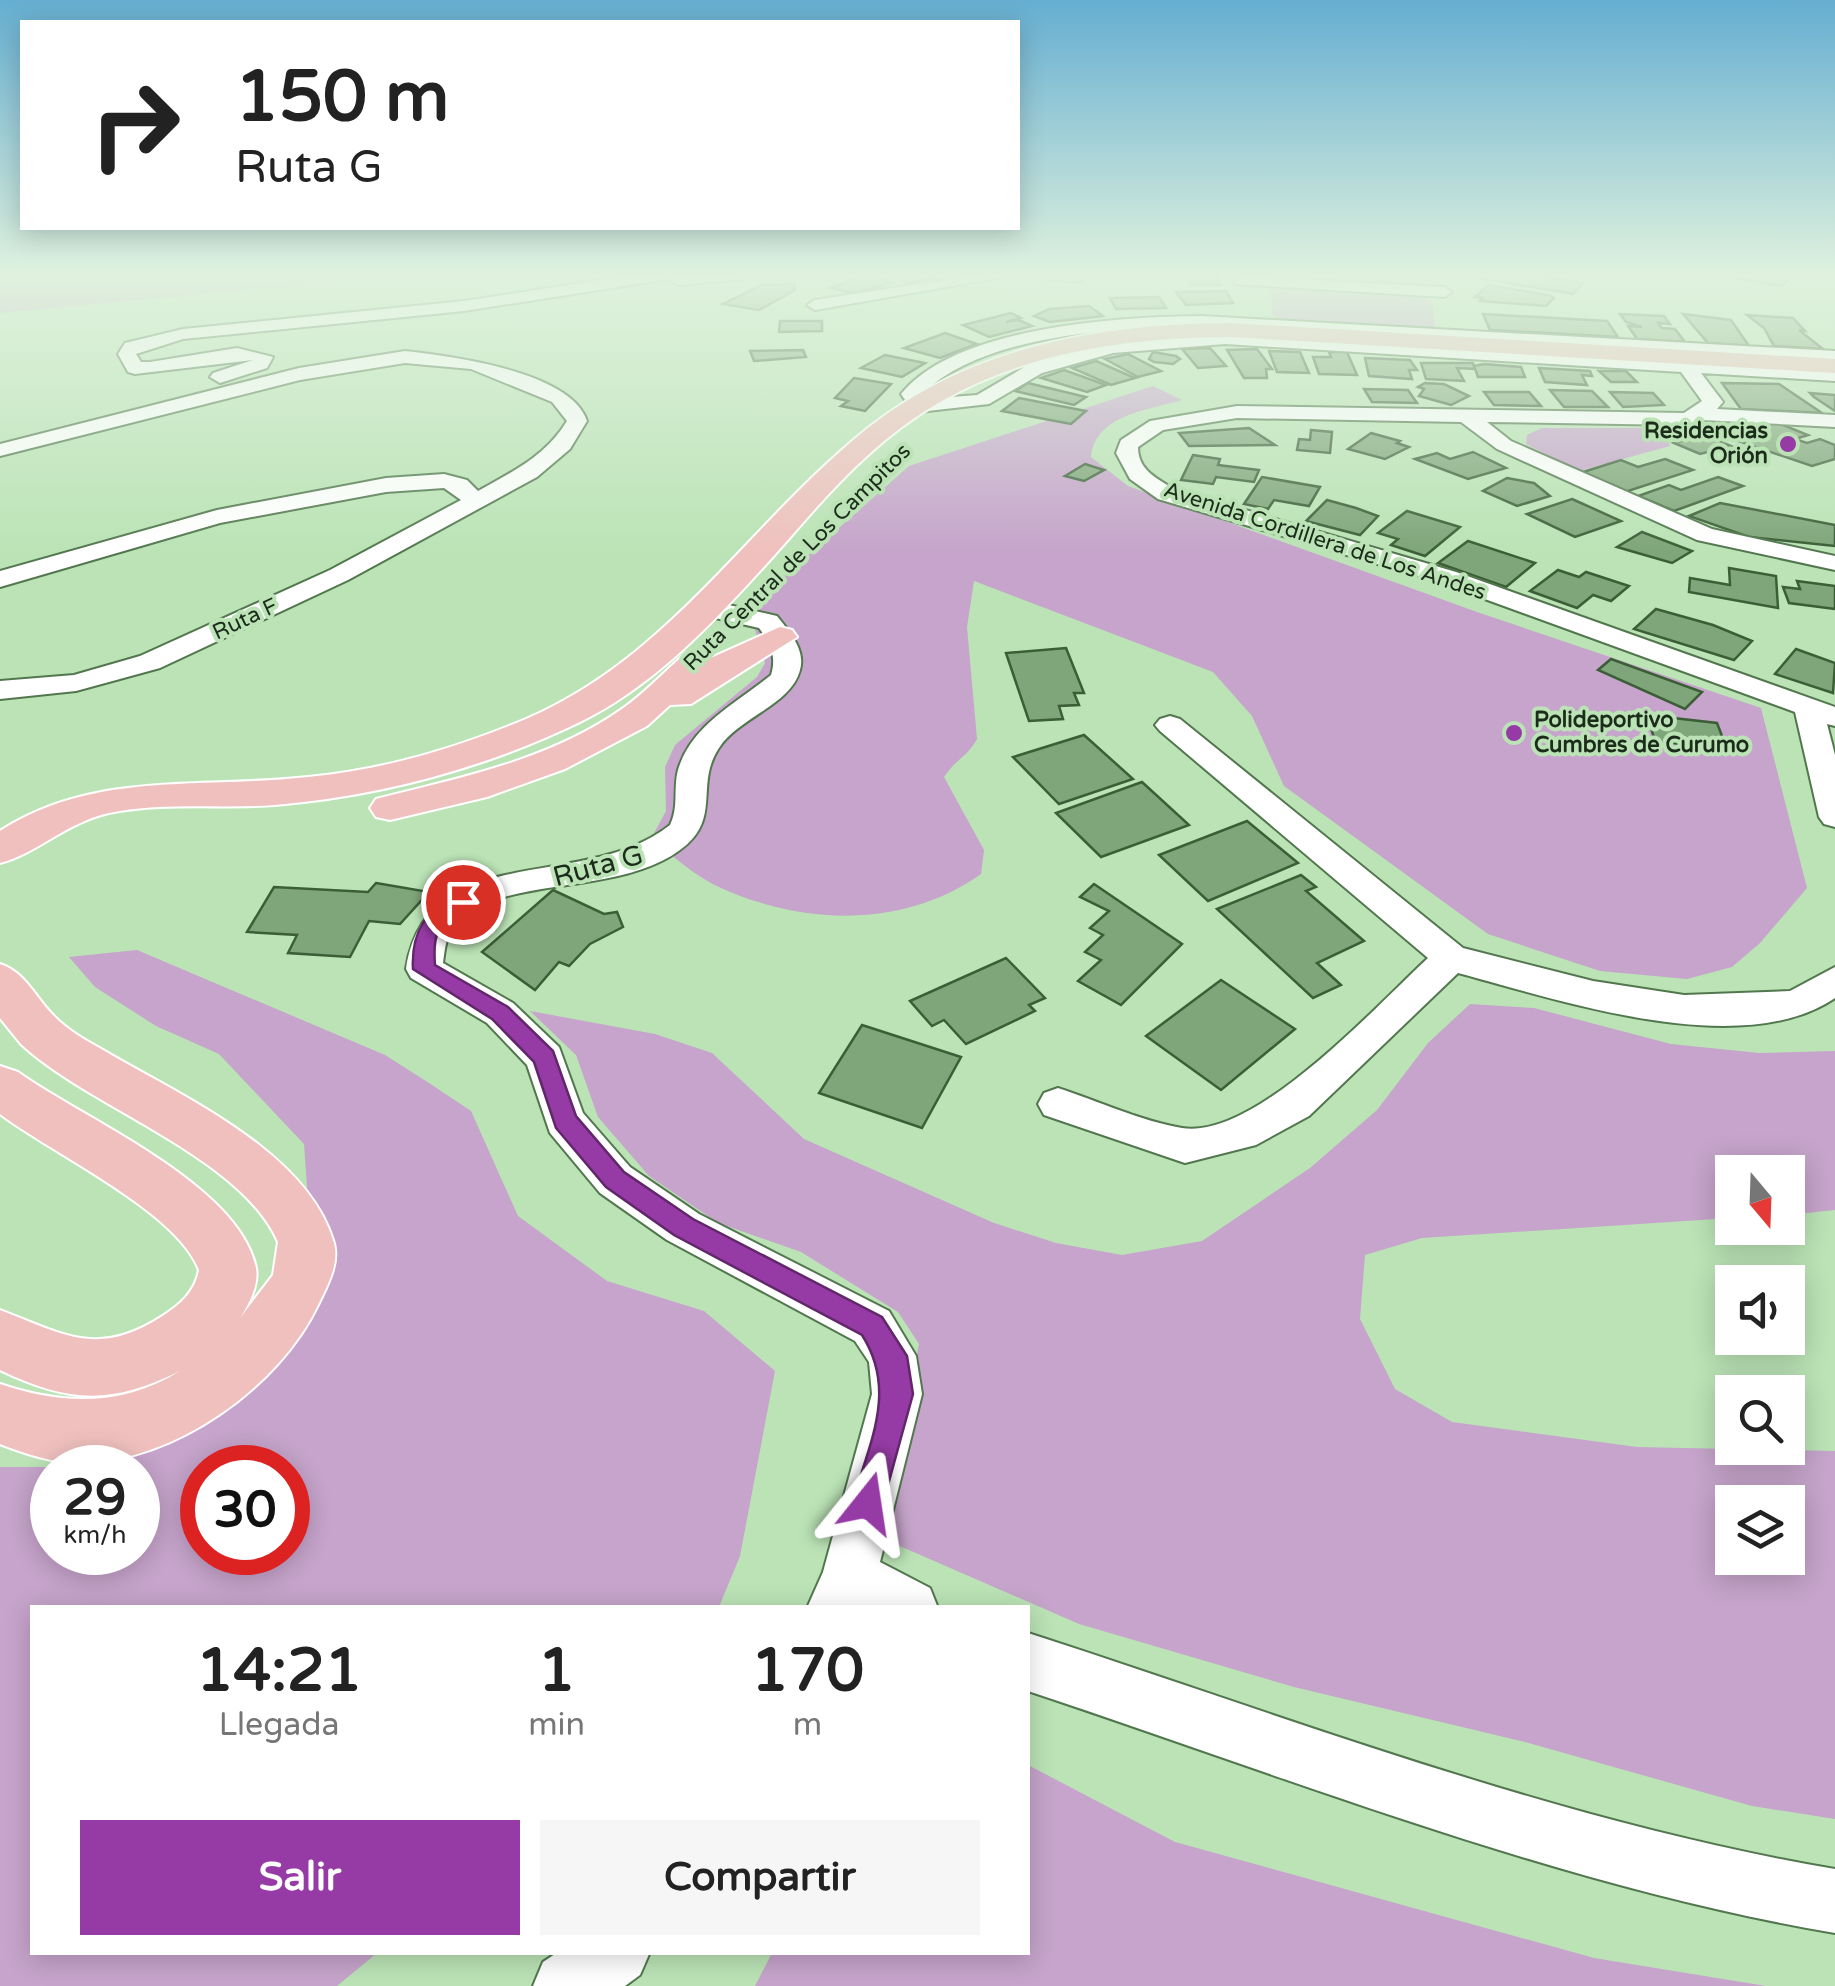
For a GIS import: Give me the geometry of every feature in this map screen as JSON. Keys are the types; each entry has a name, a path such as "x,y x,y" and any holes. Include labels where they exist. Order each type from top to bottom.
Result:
{"main road":[{"path":"919,406 991,367"},
{"name":"Ruta Central de Los Campitos","path":"914,441 919,406"},
{"name":"Ruta Central de Los Campitos","path":"0,887 35,852 93,825 144,817 325,817 394,807 509,778 634,718 877,432 919,406"},
{"name":"Ruta Central de Los Campitos","path":"0,850 38,824 129,796 180,791 260,795 312,789 461,757 597,698 795,557"},
{"path":"634,718 695,686 736,657 780,638"},
{"path":"0,980 50,1042 168,1112 262,1177 298,1220 307,1244 302,1276 287,1308 221,1379 175,1408 130,1426 81,1434 40,1430 0,1414"},
{"path":"0,1086 182,1208 222,1251 228,1276 219,1304 197,1327 138,1361 102,1369 70,1367 41,1362 0,1338"}],"street":[{"path":"134,367 178,367"},
{"path":"0,441 252,367"},
{"name":"Ruta F","path":"0,450 331,367"},
{"name":"Ruta F","path":"0,690 76,683 150,662 339,576 529,472 563,445 577,421 574,411 533,386 481,367"},
{"path":"919,406 982,400 1045,367"},
{"path":"1687,367 1713,402 1701,414"},
{"path":"1755,367 1835,375"},
{"name":"Avenida Cordillera de Los Andes","path":"1822,713 1447,577 1166,494 1132,469 1126,454 1139,434 1156,425 1208,414 1656,420 1701,414 1835,421"},
{"path":"1467,416 1504,444 1705,535 1835,562"},
{"path":"0,579 217,517 321,496 444,482 459,485 474,500"},
{"path":"724,611 768,622 780,638"},
{"name":"Ruta G","path":"780,638 790,666 783,679 702,748 693,770 694,815 678,839 636,862 484,893 442,911 422,942 424,969 500,1013 545,1058 565,1121 615,1180 683,1227 872,1326 892,1356 898,1394 842,1592"},
{"path":"1822,713 1835,817"},
{"path":"1170,725 1451,958 1594,994 1684,1010 1746,1010 1799,1004 1835,980"},
{"path":"1058,1104 1184,1146 1241,1134 1295,1106 1451,958"},
{"path":"842,1592 897,1605"},
{"path":"1030,1663 1565,1838 1734,1884 1835,1900"},
{"path":"567,1986 612,1955"}],"shaded area":[{"name":"Polideportivo Cumbres de Curumo","path":"1153,386 1182,400 1139,411 1113,423 1102,432 1091,457 1128,486 1477,612 1761,708 1807,888 1760,943 1732,967 1687,979 1600,971 1488,934 1284,786 1252,716 1213,672 974,581 967,627 977,739 944,777 984,850 981,874 920,904 887,912 820,915 753,901 721,888 651,839 666,811 665,767 675,745 757,677 765,663 754,626 739,608 781,579 909,466"},
{"path":"1542,428 1664,428 1670,446 1579,471 1526,444 1527,435"},
{"path":"137,950 385,1055 471,1111 518,1216 607,1281 704,1311 775,1371 740,1556 720,1605 30,1605 30,1955 375,1955 337,1986 0,1986 0,1467 30,1467 30,1575 160,1575 160,1445 109,1445 182,1417 299,1244 307,1187 304,1144 219,1054 156,1026 95,987 69,957"},
{"path":"1470,1004 1534,1008 1671,1044 1759,1053 1835,1051 1835,1210 1805,1213 1805,1155 1715,1155 1715,1219 1422,1238 1365,1255 1360,1319 1395,1389 1452,1422 1637,1447 1715,1449 1715,1465 1805,1465 1805,1450 1835,1451 1835,1819 1752,1806 1525,1742 1294,1687 1079,1624 879,1537 919,1344 898,1312 801,1252 718,1223 649,1176 598,1117 576,1055 530,1011 655,1034 712,1053 804,1139 994,1223 1056,1243 1122,1255 1202,1241 1310,1168 1377,1110 1428,1043"},
{"path":"1030,1766 1175,1842 1594,1958 1766,1986 755,1986 771,1955 1030,1955"}],"building":[{"path":"863,367 919,367 902,377"},
{"path":"1109,367 1135,378 1111,385 1072,368"},
{"path":"1119,367 1153,367 1161,371 1138,377"},
{"path":"1237,367 1272,369 1266,369 1267,378 1244,378"},
{"path":"1275,367 1306,367 1309,373 1277,372"},
{"path":"1316,367 1353,367 1357,375 1319,374"},
{"path":"1367,367 1415,367 1417,370 1409,370 1412,379 1369,376"},
{"path":"1422,367 1474,367 1475,369 1457,368 1464,381 1426,379"},
{"path":"1474,367 1521,367 1525,377 1478,377"},
{"path":"1539,368 1590,371 1592,376 1582,375 1587,385 1545,382"},
{"path":"1064,370 1106,385 1087,392 1041,378"},
{"path":"1599,371 1626,371 1637,382 1611,382"},
{"path":"854,378 891,384 865,411 841,406 848,401 835,398"},
{"path":"1028,383 1086,397 1074,405 1015,391"},
{"path":"1425,383 1444,384 1469,396 1451,405 1419,396 1424,389 1418,387"},
{"path":"1722,383 1779,384 1822,413 1741,409"},
{"path":"1364,389 1408,390 1417,403 1372,402"},
{"path":"1550,390 1592,391 1608,407 1564,407"},
{"path":"1484,392 1529,392 1541,406 1494,405"},
{"path":"1610,392 1653,393 1664,405 1623,407"},
{"path":"1810,393 1835,395 1835,411 1814,397"},
{"path":"1019,398 1086,411 1071,424 1002,411"},
{"name":"Residencias Orión","path":"1773,421 1808,435 1795,439 1807,443 1820,439 1835,445 1835,459 1812,466 1723,436"},
{"path":"1249,428 1275,445 1189,446 1179,433"},
{"path":"1311,430 1332,432 1330,453 1297,450 1299,439 1310,440"},
{"path":"1371,433 1409,447 1385,459 1348,449"},
{"path":"1705,435 1731,446 1700,454 1674,443"},
{"path":"1473,452 1506,468 1468,479 1415,459 1437,453 1450,459"},
{"path":"1193,455 1220,459 1218,465 1259,470 1254,482 1216,477 1213,484 1181,480"},
{"path":"1665,459 1693,470 1625,492 1580,473 1621,460 1638,467"},
{"path":"1085,464 1104,470 1084,481 1065,476"},
{"path":"1262,477 1320,487 1309,506 1274,500 1268,509 1244,504"},
{"path":"1718,477 1743,486 1674,511 1638,496 1669,485 1681,490"},
{"path":"1507,478 1534,483 1550,496 1517,506 1483,491"},
{"path":"1572,499 1621,521 1575,537 1527,514"},
{"path":"1327,500 1378,516 1360,535 1306,521"},
{"path":"1720,503 1835,525 1835,546 1749,537 1689,516"},
{"path":"1407,511 1460,527 1425,556 1391,545 1398,539 1378,533"},
{"path":"1642,532 1692,551 1672,563 1617,547"},
{"path":"1468,541 1535,563 1506,587 1438,563"},
{"path":"1729,568 1776,576 1778,608 1689,592 1690,578 1730,585"},
{"path":"1558,570 1579,577 1586,572 1629,586 1611,601 1593,595 1577,608 1530,591"},
{"path":"1797,581 1835,586 1835,609 1789,603 1783,587 1800,589"},
{"path":"1656,609 1752,641 1734,660 1634,629"},
{"path":"1066,648 1084,693 1074,693 1079,705 1059,706 1063,719 1029,721 1006,653"},
{"path":"1796,649 1835,663 1833,693 1775,674"},
{"path":"1611,659 1702,692 1685,709 1598,670"},
{"path":"1647,715 1717,723 1727,749 1655,741"},
{"path":"1084,735 1133,779 1059,804 1013,757"},
{"path":"1142,782 1189,825 1101,857 1056,813"},
{"path":"1247,821 1298,863 1208,901 1159,855"},
{"path":"1301,875 1316,887 1306,891 1364,941 1317,963 1341,985 1313,998 1217,909"},
{"path":"376,883 429,892 400,924 369,921 350,957 288,953 297,935 247,932 274,887 368,892"},
{"path":"1094,884 1182,944 1121,1005 1078,981 1101,960 1085,952 1103,935 1090,928 1109,911 1080,897"},
{"path":"553,890 604,914 617,912 623,927 590,944 569,966 559,962 535,990 482,952"},
{"path":"1006,958 1045,998 1029,1005 1035,1011 966,1044 944,1020 932,1026 910,1001"},
{"path":"1221,980 1295,1029 1221,1090 1146,1036"},
{"path":"862,1025 961,1057 922,1128 819,1093"}],"place":[{"name":"Residencias Orión","path":"1788,444"},
{"name":"Polideportivo Cumbres de Curumo","path":"1514,733"}],"route":[{"path":"463,902 442,911 422,942 424,969 500,1013 545,1058 565,1121 615,1180 683,1227 872,1326 892,1356 898,1394 868,1503"}]}
